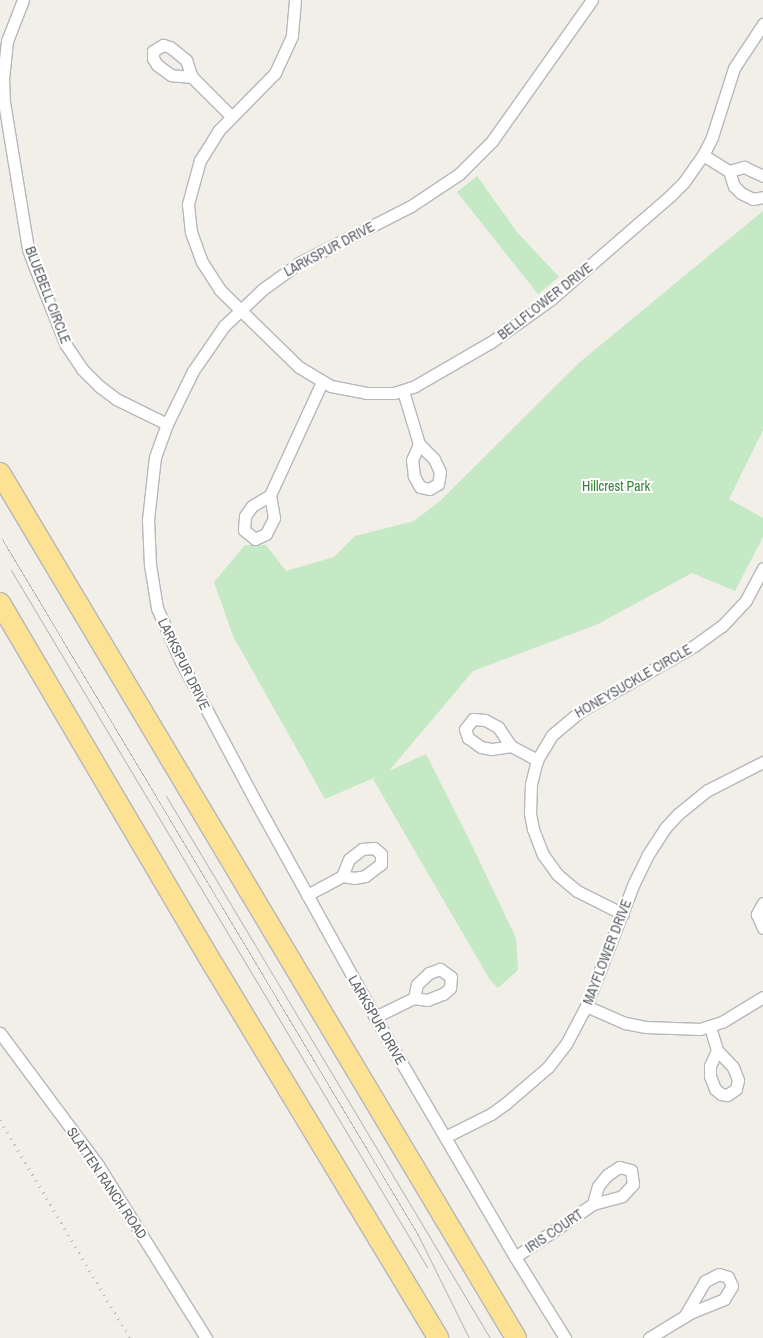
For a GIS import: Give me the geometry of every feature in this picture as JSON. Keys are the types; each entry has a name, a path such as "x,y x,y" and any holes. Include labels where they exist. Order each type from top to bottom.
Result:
{"highway":[{"path":"0,473 516,1338"},
{"path":"0,603 214,966 438,1338"}],"street":[{"name":"BLUEBELL CIRCLE","path":"23,0 8,41 3,77 4,102 28,249 66,345 82,369 116,399 166,424"},
{"path":"239,310 216,285 202,262 191,232 189,218 191,191 200,160 219,130 275,73 292,36 295,0"},
{"name":"LARKSPUR DRIVE","path":"566,1338 516,1257 376,1017 307,895 181,662 157,608 150,565 148,520 155,457 166,424 205,351 239,310 299,263 411,206 459,174 492,141 592,0"},
{"name":"BELLFLOWER DRIVE","path":"239,310 299,367 322,382 349,391 382,394 403,391 440,374 535,312 684,182 703,156 712,137 734,68 763,24"},
{"path":"192,77 231,116"},
{"path":"703,156 729,170 744,167 763,176"},
{"path":"729,170 734,186 741,193 753,199 763,197"},
{"path":"270,495 322,382"},
{"path":"403,391 419,444"},
{"name":"HONEYSUCKLE CIRCLE","path":"623,914 577,891 557,874 543,856 533,829 530,813 531,784 537,760 552,735 579,712 694,646 722,626 746,600 762,570"},
{"path":"511,746 537,760"},
{"name":"MAYFLOWER DRIVE","path":"445,1136 491,1114 536,1079 566,1044 586,1006 634,883 647,856 665,828 678,814 714,786 763,762"},
{"path":"307,895 342,876"},
{"path":"763,904 757,914 763,928"},
{"path":"586,1006 625,1023 646,1027 685,1029 710,1027 763,997"},
{"path":"376,1017 414,998"},
{"path":"710,1027 717,1050"},
{"name":"SLATTEN RANCH ROAD","path":"0,1033 103,1172 206,1338"},
{"name":"IRIS COURT","path":"516,1257 593,1204"},
{"path":"649,1338 684,1317"}],"green space":[{"path":"477,176 517,232 559,277 538,294 457,192"},
{"name":"Hillcrest Park","path":"763,211 763,430 729,499 763,518 763,537 735,591 692,573 598,624 473,671 389,771 426,754 468,837 516,938 518,970 498,988 490,980 373,779 383,774 325,799 233,636 214,582 245,545 266,545 286,571 334,557 355,536 414,521 440,501 580,362"}],"tram line":[{"path":"2,539 418,1235 469,1338"},
{"path":"11,570 427,1267"},
{"path":"166,796 490,1338"}],"railway":[{"path":"0,1120 130,1338"}]}
